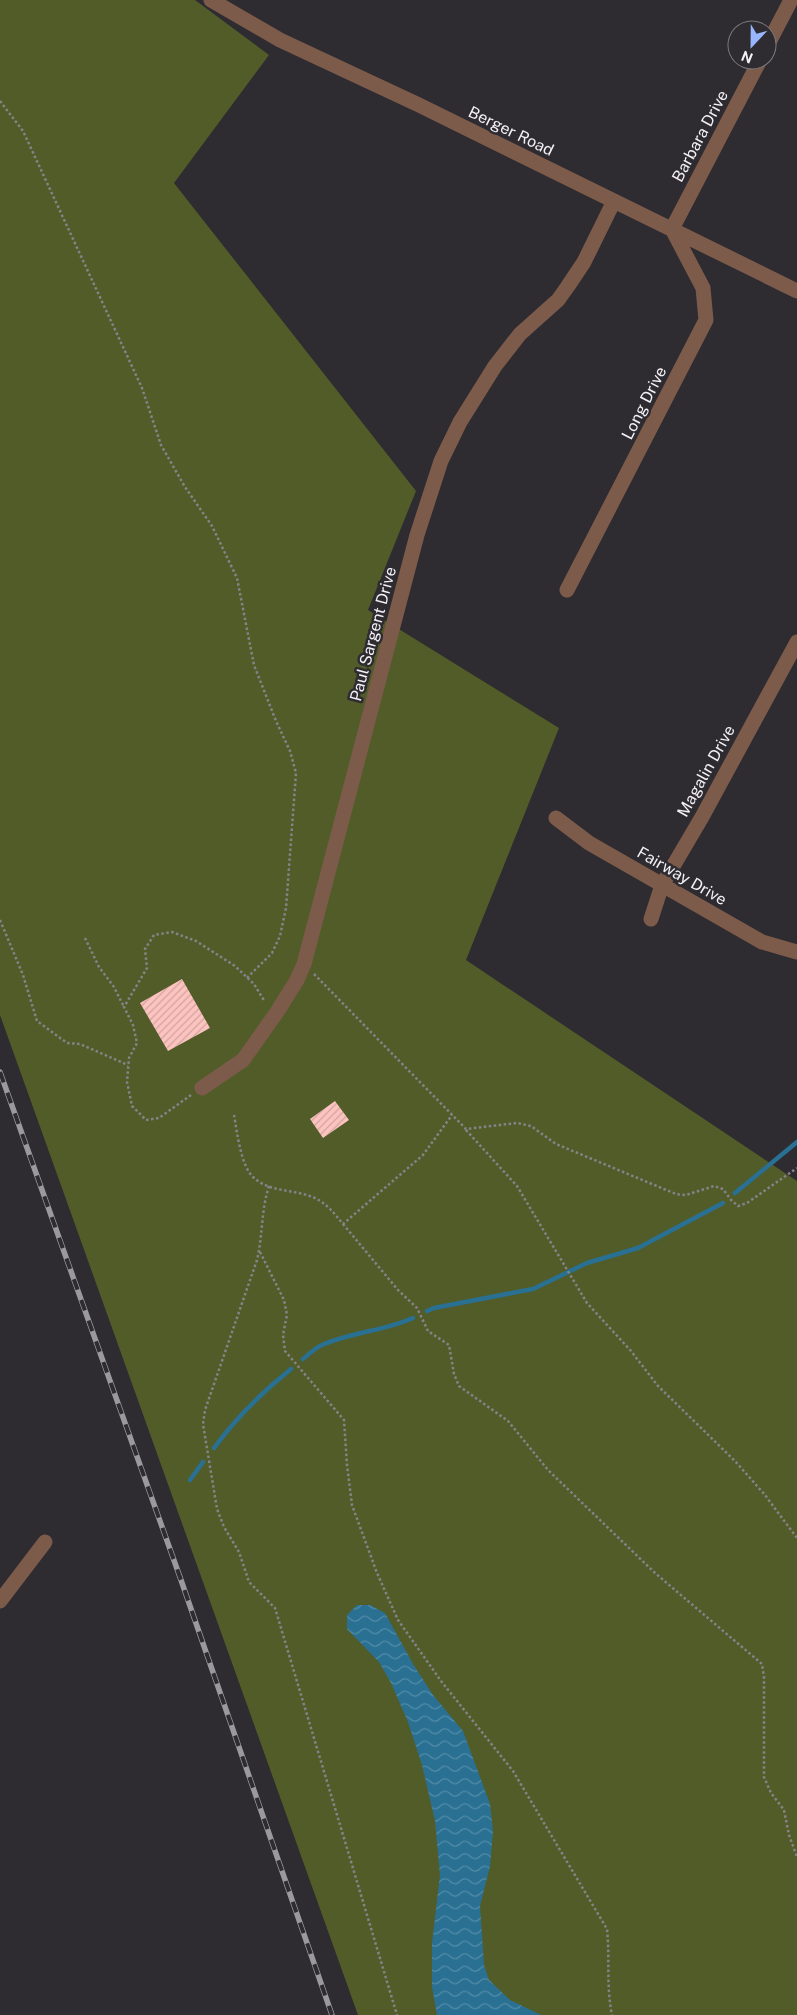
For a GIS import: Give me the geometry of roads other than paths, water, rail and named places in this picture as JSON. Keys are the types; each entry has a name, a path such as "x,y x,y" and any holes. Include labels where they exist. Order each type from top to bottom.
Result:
{"street":[{"name":"Berger Road","path":"211,0 280,40 614,200 797,291"},
{"path":"777,27 791,0"},
{"name":"Barbara Drive","path":"672,229 755,70"},
{"name":"Paul Sargent Drive","path":"202,1088 243,1060 297,980 304,964 417,535 441,461 460,422 495,366 520,334 558,300 584,262 614,200"},
{"name":"Long Drive","path":"567,590 706,320 703,288 672,229"},
{"name":"Magalin Drive","path":"651,919 662,885 702,817 797,642"},
{"name":"Fairway Drive","path":"556,818 589,843 762,942 797,952"},
{"path":"0,1601 45,1542"}],"water":[{"path":"357,1605 370,1605 385,1613 413,1664 433,1695 463,1731 490,1804 493,1831 490,1866 480,1906 484,1965 489,1980 510,2000 541,2015 437,2015 432,1987 432,1943 440,1875 435,1821 422,1765 408,1722 391,1683 379,1662 347,1629 347,1615"}],"waterway":[{"path":"735,1193 797,1142"},
{"path":"427,1311 434,1308 533,1289 587,1263 638,1248 723,1203"},
{"path":"303,1359 319,1346 413,1318"},
{"path":"214,1448 250,1406 291,1369"},
{"path":"190,1480 203,1462"}],"railway":[{"path":"0,1072 181,1580 332,2015"}]}
